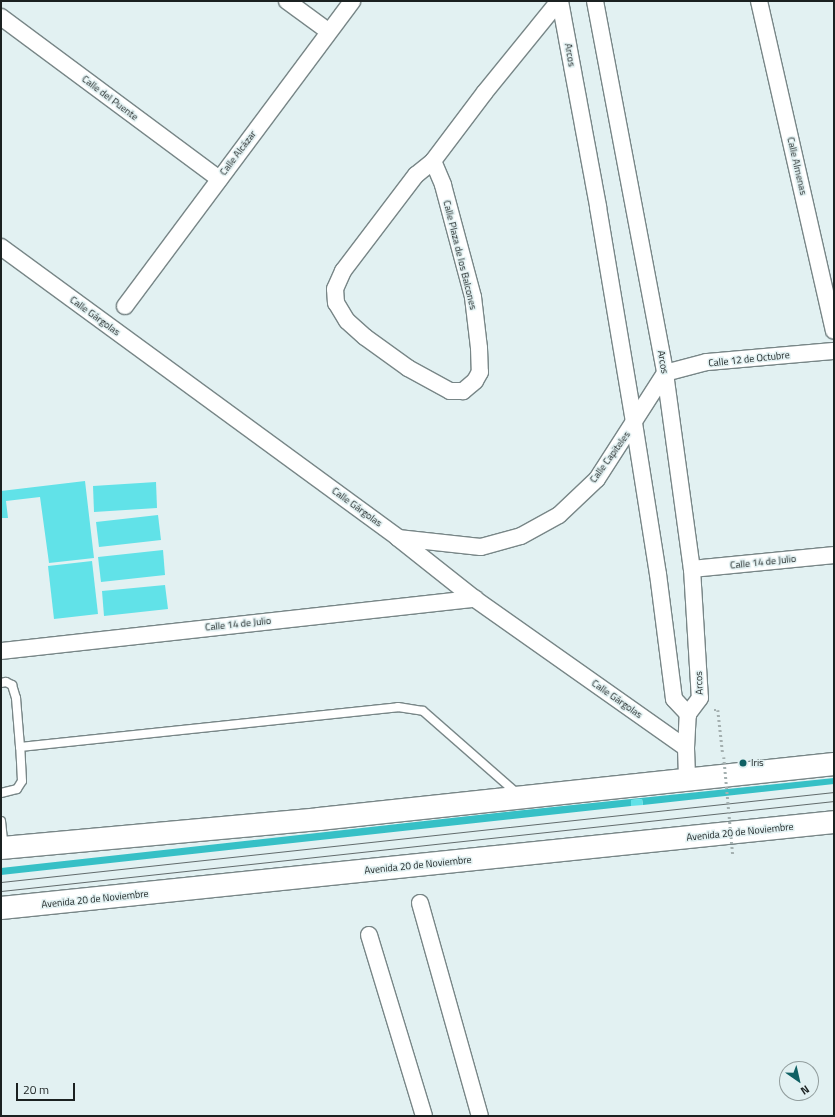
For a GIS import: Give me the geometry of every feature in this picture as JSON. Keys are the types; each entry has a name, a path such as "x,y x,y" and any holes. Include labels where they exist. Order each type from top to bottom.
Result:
{"main road":[{"path":"2,848 319,820 834,764"},
{"name":"Avenida 20 de Noviembre","path":"1,908 834,822"}],"street":[{"path":"287,1 328,32"},
{"name":"Calle Alcázar","path":"125,306 352,1"},
{"name":"Calle Plaza de los Balcones","path":"433,161 443,185 473,297 480,372 475,381 463,391 450,391 408,368 347,321 336,303 335,289 343,271 416,175 433,161 485,92 560,1"},
{"name":"Arcos","path":"560,1 598,207 634,423 658,574 674,699 688,714 700,698 692,569 665,373 595,1"},
{"name":"Calle Almenas","path":"759,1 834,331"},
{"name":"Calle del Puente","path":"1,17 219,179"},
{"name":"Calle Gárgolas","path":"1,247 398,538 475,599 686,748"},
{"name":"Calle 12 de Octubre","path":"665,373 707,362 834,351"},
{"name":"Calle Capiteles","path":"398,538 482,547 521,536 559,515 597,479 665,373"},
{"name":"Calle 14 de Julio","path":"692,569 834,554"},
{"name":"Calle 14 de Julio","path":"1,651 475,599"},
{"path":"687,780 686,748 688,714"},
{"path":"420,903 480,1116"},
{"path":"369,935 424,1116"}],"lane":[{"path":"1,683 6,682 12,685 16,698 22,781 17,789 1,793"},
{"path":"20,747 398,707 423,711 522,797"},
{"path":"1,821 2,848"}],"path":[{"path":"718,710 733,855"}],"shaded area":[{"path":"834,778 834,784 643,805 642,799 631,800 631,806 1,875 1,868 515,811"}],"building":[{"path":"85,481 94,558 49,563 40,497 6,501 8,518 1,518 1,491"},
{"path":"156,482 157,508 94,512 93,486"},
{"path":"158,515 161,540 99,547 96,522"},
{"path":"163,550 165,575 101,582 98,557"},
{"path":"92,561 98,614 54,619 48,566"},
{"path":"165,585 168,609 104,616 102,591"},
{"path":"642,799 643,805 631,806 631,800"}],"tram line":[{"path":"1,882 834,792"},
{"path":"1,891 834,801"}],"place":[{"name":"Iris","path":"743,763"}]}
